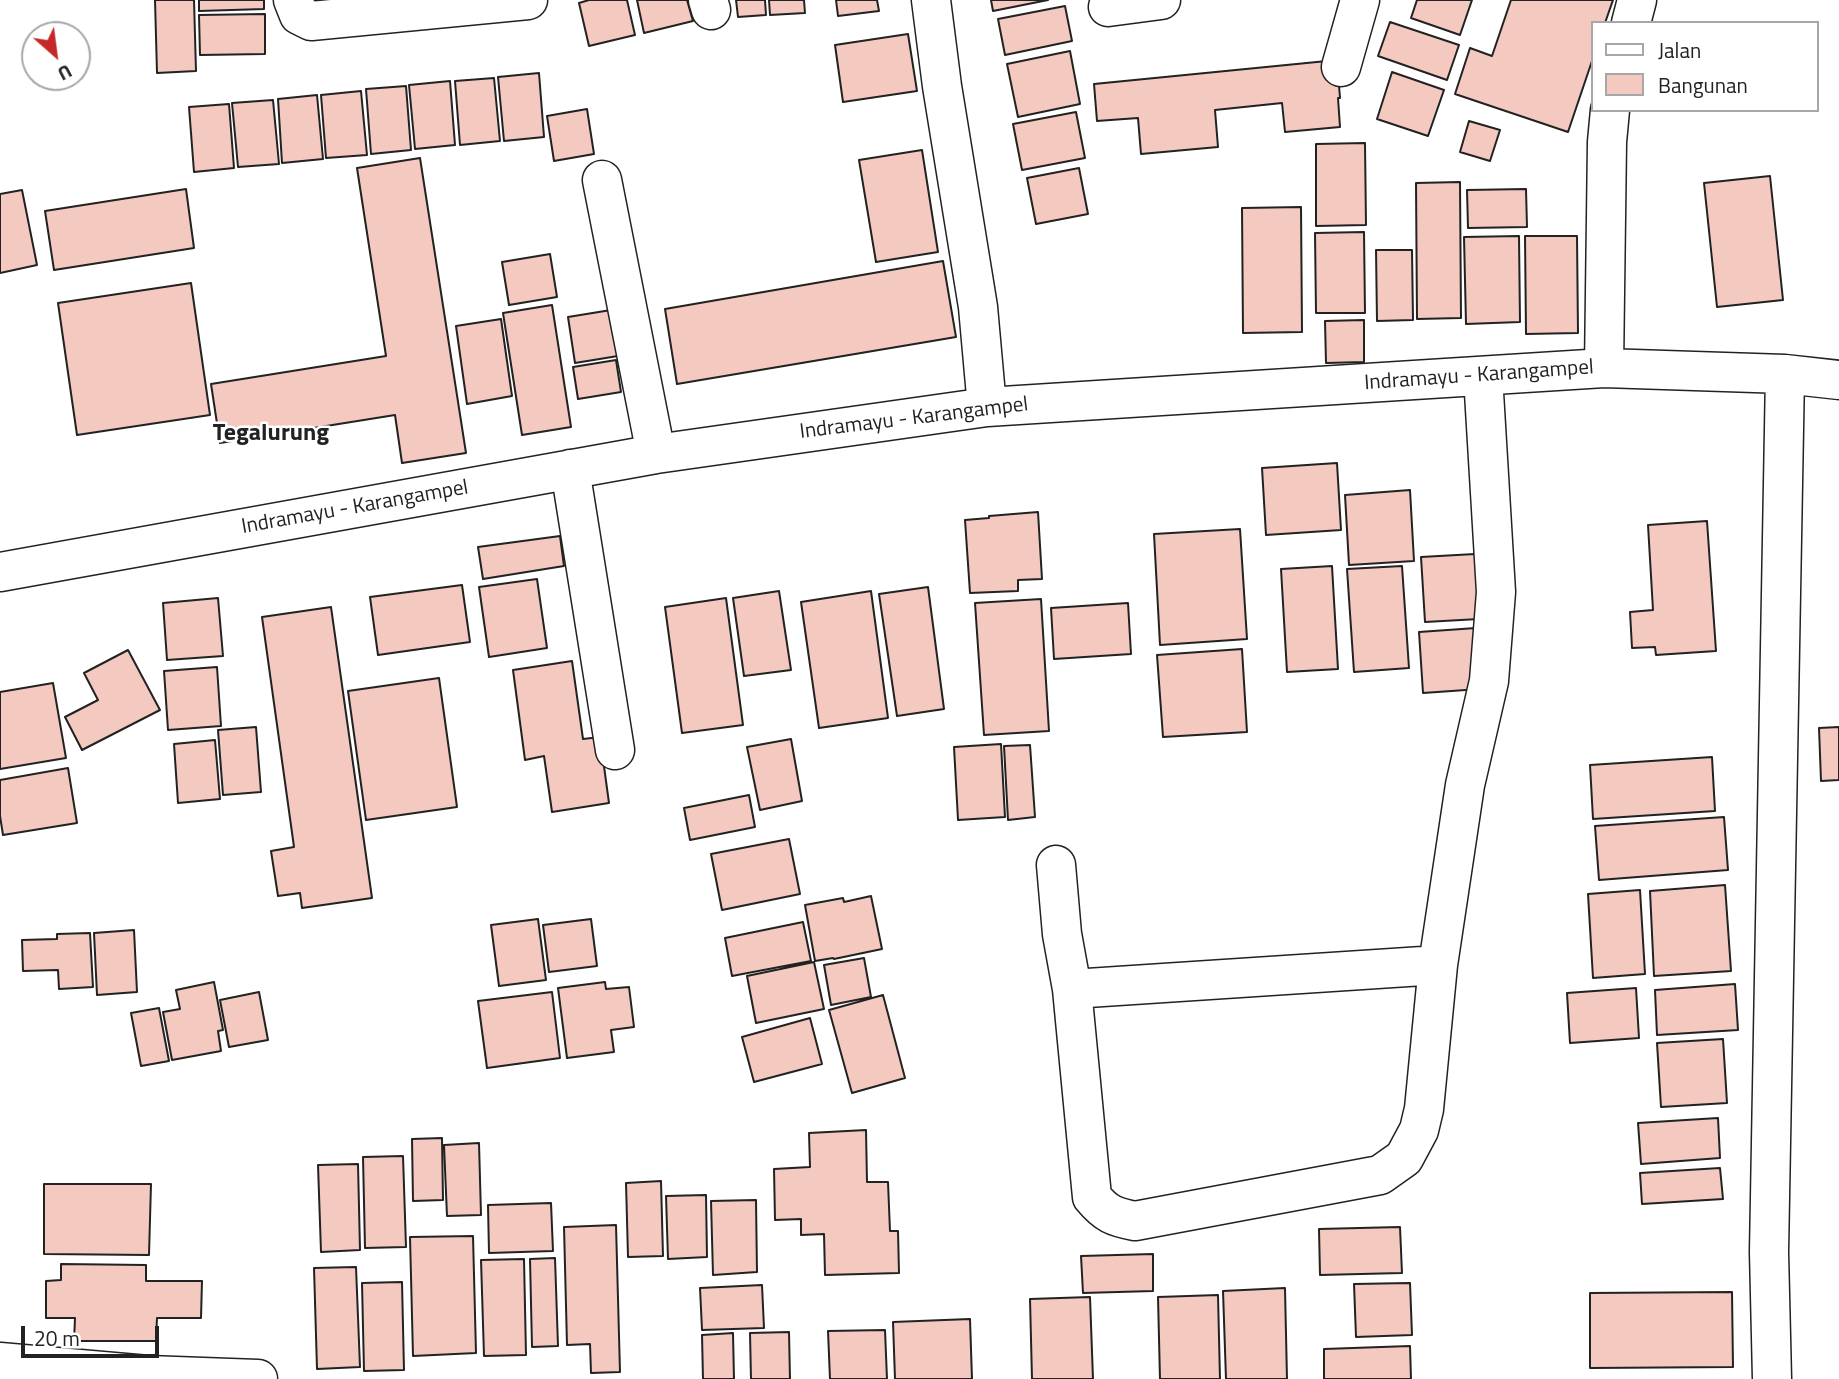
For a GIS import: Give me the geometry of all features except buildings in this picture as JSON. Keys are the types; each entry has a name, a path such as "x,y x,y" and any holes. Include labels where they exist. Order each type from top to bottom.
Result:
{"street":[{"path":"293,0 299,15 311,20 370,7 528,0"},
{"path":"931,0 942,86 978,307 987,407"},
{"path":"1108,7 1161,0"},
{"path":"1341,67 1360,0"},
{"path":"1632,21 1637,0"},
{"path":"1604,368 1607,142 1610,112"},
{"path":"602,180 656,454"},
{"name":"Indramayu - Karangampel","path":"0,572 656,454 987,407 1604,368 1785,374 1839,380"},
{"path":"1772,1379 1770,1238 1785,374"},
{"path":"1056,865 1062,934 1072,989 1092,1197 1104,1211 1135,1221 1380,1175 1404,1158 1419,1130 1424,1109 1438,965 1465,785 1489,681 1496,592 1483,376"},
{"path":"570,469 615,750"},
{"path":"1072,989 1438,965"},
{"path":"0,1362 148,1375 258,1379"}],"district":[{"name":"Tegalurung","path":"271,434"}]}
